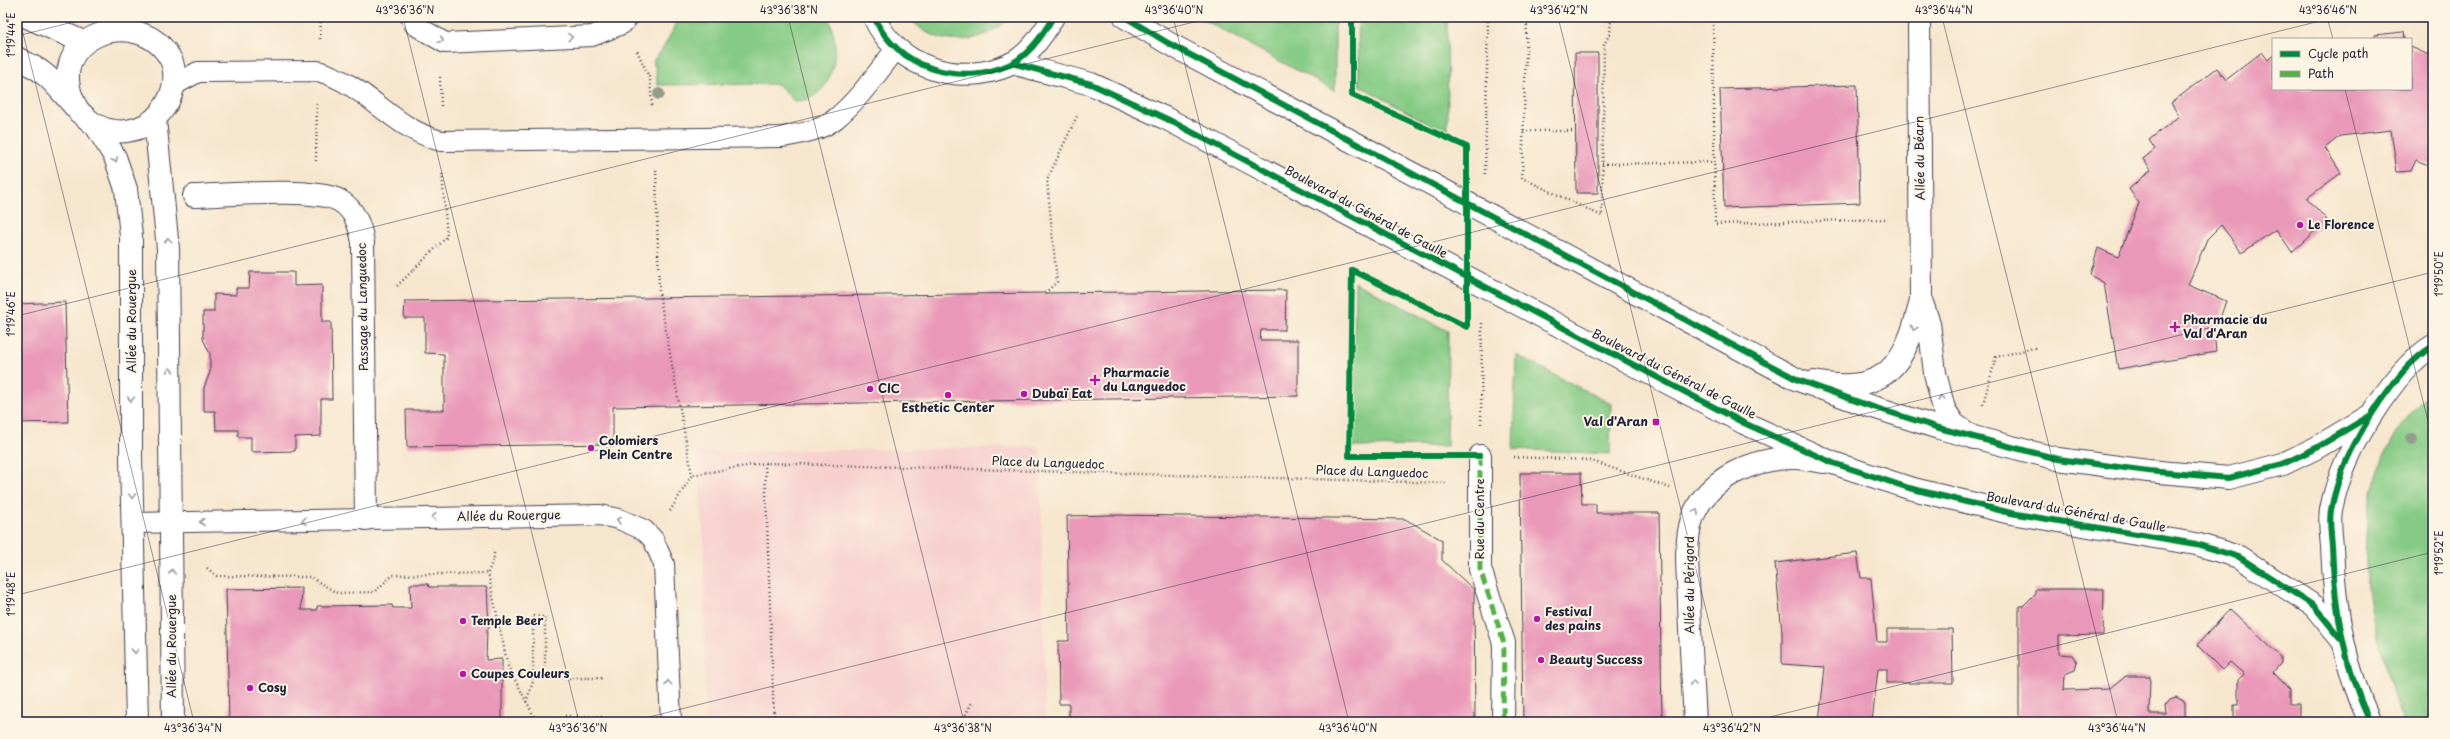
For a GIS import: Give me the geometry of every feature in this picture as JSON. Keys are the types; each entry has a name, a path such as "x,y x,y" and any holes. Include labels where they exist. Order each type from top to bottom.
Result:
{"street":[{"path":"27,17 80,41"},
{"path":"874,17 878,27 896,49 922,66 952,75 983,74 1012,63 1040,40 1053,17"},
{"path":"1125,17 1168,43 1515,230 1798,380 1867,405 1974,438 2058,459 2148,471 2229,478 2283,464 2316,448 2371,415"},
{"name":"Allée du Béarn","path":"1798,380 1826,385 1852,385 1875,382 1889,371 1903,352 1916,323 1922,300 1919,17"},
{"path":"17,58 44,73 79,112 96,126 118,132 137,129 155,119 168,104 174,85 174,67 167,50 155,36 139,27 121,24 106,26 91,32 80,41 72,54 67,76 71,99 79,112"},
{"name":"Boulevard du Général de Gaulle","path":"1012,63 1090,84 1167,119 1744,423 1833,463 1909,488 2011,514 2196,544 2239,557 2314,606 2341,639"},
{"name":"Allée du Rouergue","path":"155,119 159,146 168,249 173,722"},
{"name":"Allée du Rouergue","path":"96,126 115,157 126,189 131,236 132,523 137,722"},
{"name":"Passage du Languedoc","path":"194,196 316,194 341,202 351,210 360,224 363,242 366,519"},
{"name":"Allée du Béarn","path":"1922,300 1929,323 1936,373 1944,409 1954,424 1974,438"},
{"path":"2370,722 2363,706 2341,639 2333,574 2331,511 2344,466 2371,415 2397,378 2433,346"},
{"name":"Rue du Centre","path":"1480,456 1480,569 1504,643 1503,722"},
{"name":"Allée du Périgord","path":"1695,722 1690,634 1689,538 1692,519 1701,503 1722,478 1750,467 1794,458 1833,463"}],"lane":[{"path":"411,17 415,25 445,43 592,36 625,20"},
{"path":"174,85 198,72 318,71 336,76 353,85 404,126 419,134 441,141 782,137 811,131 834,121 865,89 896,49"},
{"name":"Allée du Rouergue","path":"132,523 600,515 632,524 653,539 660,551 667,578 667,678 671,722"}],"path":[{"path":"1485,159 1488,17"},
{"path":"1527,17 1522,178 1602,216 1604,44 1610,33 1611,17"},
{"path":"1713,17 1715,224 1866,219 1921,220"},
{"path":"625,20 650,79 655,139 659,293 692,475 653,539"},
{"path":"363,294 390,293 446,237 441,141 440,77"},
{"path":"1045,293 1058,282 1047,180 1078,113"},
{"path":"1524,131 1575,131"},
{"path":"1602,164 1714,162"},
{"path":"1982,408 1996,357 2038,347"},
{"path":"1480,456 1482,360"},
{"path":"765,463 774,722"},
{"path":"494,548 494,557 488,573 508,666 537,722"},
{"path":"207,568 217,576 310,577 337,593 374,592 393,575 488,573"},
{"path":"526,702 533,682 534,616 545,616 545,678 603,678"},
{"path":"962,722 972,702"},
{"path":"565,716 603,717"}],"shaded area":[{"path":"1040,447 1045,722 705,722 704,541 697,452"}],"green space":[{"path":"680,17 829,17 835,46 834,60 829,78 825,86 812,97 794,101 778,84 657,85 656,70 653,61 662,50"},
{"path":"909,17 1010,17 999,27 986,34 959,40 945,39 932,35 920,28"},
{"path":"1203,17 1335,17 1335,91 1202,19"},
{"path":"1358,17 1447,17 1448,135 1359,85"},
{"path":"1355,282 1448,331 1447,446 1353,447"},
{"path":"1516,355 1611,404 1610,454 1513,449"},
{"path":"2433,388 2433,722 2404,722 2389,679 2377,635 2368,591 2366,548 2369,505 2381,464 2402,425"},
{"path":"18,600 20,722 17,722"}],"building":[{"path":"2403,32 2404,38 2375,38 2375,35"},
{"path":"2412,47 2433,57 2433,167 2416,160 2411,171 2397,172 2391,130 2340,136 2325,148 2341,173 2307,198 2327,220 2292,252 2276,229 2242,253 2221,225 2207,239 2188,285 2226,301 2220,318 2213,321 2216,352 2118,369 2104,283 2090,275 2098,248 2118,257 2139,203 2129,189 2151,170 2143,159 2155,149 2149,140 2179,116 2171,103 2217,68 2226,80 2262,52 2268,60 2272,56 2272,90 2412,90"},
{"path":"1575,53 1598,53 1598,193 1576,193"},
{"path":"1857,85 1860,203 1724,208 1720,89"},
{"path":"250,272 294,272 294,286 322,285 322,322 331,322 332,399 321,399 321,436 295,437 295,451 251,452 251,437 238,437 238,430 216,430 215,411 204,411 204,388 210,372 210,354 203,339 203,312 214,312 214,294 236,295 236,288 249,288"},
{"path":"1286,290 1285,330 1261,330 1260,340 1298,340 1298,396 613,407 613,444 407,447 406,410 444,410 444,354 425,353 425,318 404,318 405,301"},
{"path":"65,302 68,422 17,423 17,304"},
{"path":"1520,473 1581,473 1582,504 1596,504 1596,513 1659,513 1662,722 1523,722"},
{"path":"1110,515 1405,519 1442,540 1442,560 1474,590 1475,722 1069,722 1069,704 1059,704 1058,641 1069,641 1067,516"},
{"path":"1857,553 1861,578 1871,578 1877,642 1887,642 1887,629 1952,629 1953,683 1887,683 1887,669 1878,669 1872,722 1819,722 1825,667 1782,664 1782,632 1775,563"},
{"path":"410,584 428,584 429,587 487,587 489,628 487,629 486,660 502,659 502,722 229,722 226,589 302,588 301,610 317,610 317,606 392,605 393,608 411,608"},
{"path":"2035,589 2104,589 2103,635 2059,636 2059,654 2072,655 2077,662 2075,670 2065,674 2064,690 2110,689 2126,676 2150,676 2149,714 2166,714 2165,705 2170,699 2176,697 2185,702 2185,722 2019,721 2019,606 2023,606 2035,594"},
{"path":"2230,609 2281,657 2281,663 2273,672 2290,690 2290,704 2299,704 2299,722 2234,722 2234,705 2238,705 2238,680 2244,674 2230,662 2222,670 2197,645"}],"marked path":[{"path":"1480,456 1480,569 1504,643 1503,722"}],"cycle path":[{"path":"874,17 884,35 898,50 914,61 932,69 952,73 972,74 992,71 1018,60 1035,44 1053,17"},
{"path":"1125,17 1168,43 1798,380 1867,405 1939,428 2058,459 2148,471 2229,478 2283,464 2316,448 2371,415"},
{"path":"1352,17 1352,95 1467,147 1467,327 1352,270 1349,456 1480,456"},
{"path":"1012,63 1091,84 1167,119 1744,423 1833,463 1909,488 2011,513 2196,544 2239,557 2314,606 2341,639"},
{"path":"2370,722 2353,680 2342,636 2335,592 2330,514 2338,482 2356,440 2371,415 2403,372 2417,358 2433,346"}],"place":[{"name":"Le Florence","path":"2300,225"},
{"name":"Pharmacie du Val d'Aran","path":"2175,327"},
{"name":"Pharmacie du Languedoc","path":"1095,380"},
{"name":"CIC","path":"870,389"},
{"name":"Dubaï Eat","path":"1024,394"},
{"name":"Esthetic Center","path":"948,395"},
{"name":"Val d'Aran","path":"1656,422"},
{"name":"Colomiers Plein Centre","path":"591,448"},
{"name":"Festival des pains","path":"1537,619"},
{"name":"Temple Beer","path":"463,621"},
{"name":"Beauty Success","path":"1541,660"},
{"name":"Coupes Couleurs","path":"463,674"},
{"name":"Cosy","path":"250,688"}]}
